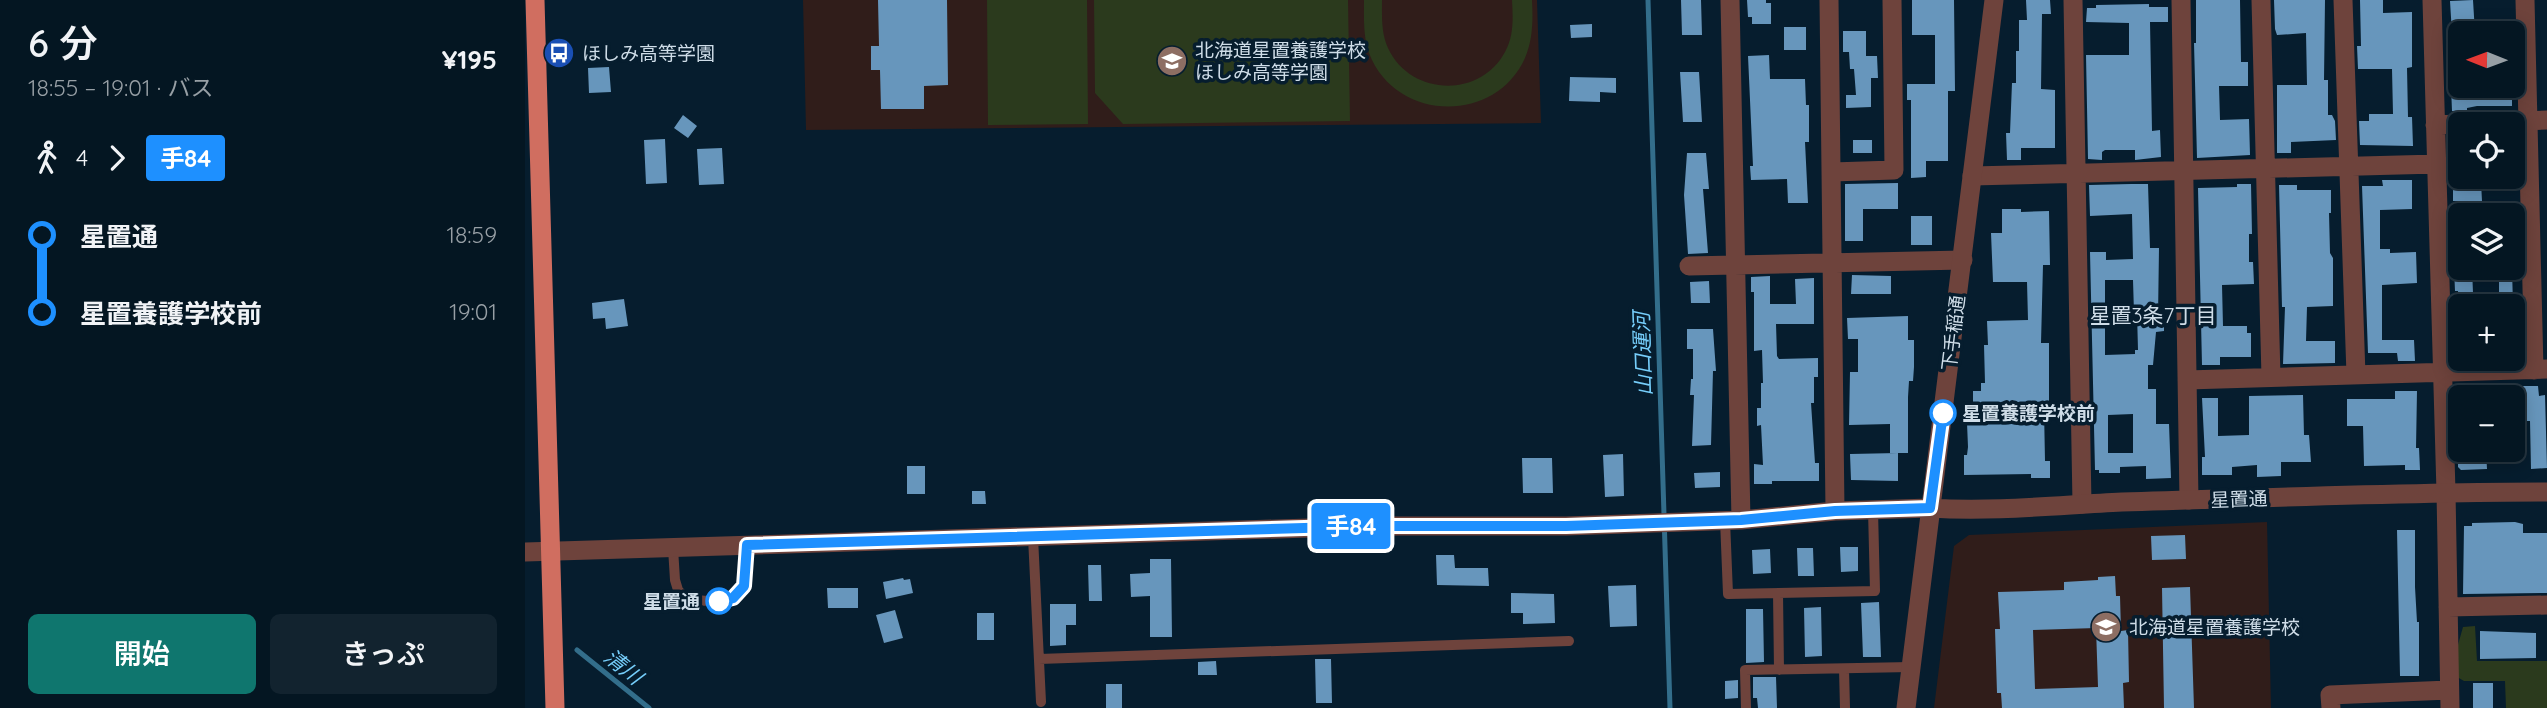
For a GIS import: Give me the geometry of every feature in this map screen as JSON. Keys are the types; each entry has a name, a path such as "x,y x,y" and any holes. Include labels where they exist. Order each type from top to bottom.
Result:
{"highway":[{"path":"535,0 555,708"}],"street":[{"path":"1730,0 1735,264 1733,520"},
{"path":"1829,0 1835,511"},
{"path":"1832,172 1894,170 1892,0"},
{"name":"下手稲通","path":"1906,708 1994,0"},
{"path":"2073,0 2078,174 2081,504"},
{"path":"2181,0 2189,500"},
{"path":"2260,0 2271,377"},
{"path":"2343,0 2356,375"},
{"path":"2331,708 2330,695 2450,699 2432,0"},
{"path":"2187,380 2541,369 2537,121 2525,0"},
{"path":"2435,125 2537,121"},
{"path":"1972,176 2437,164"},
{"path":"1689,266 1963,260"},
{"name":"星置通","path":"525,552 1372,526 1566,526 1733,520 1835,511 1930,508 1964,510 2446,492 2547,492"},
{"path":"2448,607 2547,605"}],"lane":[{"path":"1733,520 1728,594 1875,591 1873,510"},
{"path":"1033,537 1041,702"},
{"path":"673,548 677,590 686,599 719,601 733,598 744,586 747,545"},
{"path":"1778,593 1780,670"},
{"path":"1039,659 1569,641"},
{"path":"1746,708 1745,670 1911,667"},
{"path":"1843,669 1845,708"}],"shaded area":[{"name":"北海道星置養護学校 ほしみ高等学園","path":"803,0 1537,0 1541,123 806,130"},
{"name":"北海道星置養護学校","path":"2267,522 2271,708 1934,708 1954,546 1969,535"}],"green space":[{"path":"987,0 1087,0 1088,124 988,125"},
{"path":"1094,0 1348,0 1350,121 1123,124 1095,93"},
{"path":"1364,0 1382,0 1383,30 1388,48 1398,64 1428,83 1445,86 1463,84 1479,78 1494,67 1510,40 1512,0 1532,0 1532,29 1528,51 1511,80 1492,95 1469,104 1446,106 1422,103 1400,92 1382,76 1369,53 1365,34"},
{"path":"2475,626 2477,661 2547,661 2547,708 2506,708 2505,681 2464,681 2450,673 2463,627"}],"building":[{"path":"878,0 947,0 948,85 924,86 924,109 881,109 880,70 871,70 871,46 879,46"},
{"path":"1681,0 1701,0 1702,35 1682,35"},
{"path":"1747,0 1766,0 1766,3 1771,3 1771,24 1752,24 1752,17 1748,17"},
{"path":"1912,0 1954,0 1955,91 1948,91 1948,161 1926,161 1926,177 1911,178 1911,100 1907,100 1907,84 1935,84 1935,35 1912,35"},
{"path":"2026,0 2050,0 2051,14 2042,14 2041,89 2055,90 2055,148 2021,148 2021,160 2007,160 2006,133 2010,133 2012,83 2016,83 2019,20 2027,20"},
{"path":"2196,0 2240,0 2241,62 2248,62 2248,86 2219,86 2220,120 2249,119 2250,155 2197,158 2194,43"},
{"path":"2274,0 2325,0 2324,80 2328,80 2328,115 2332,115 2335,121 2336,140 2291,142 2291,153 2277,153 2277,85 2307,85 2306,33 2277,35"},
{"path":"2360,0 2383,0 2383,13 2412,12 2412,67 2407,68 2408,117 2412,117 2413,146 2360,145 2359,121 2369,121 2369,114 2393,114 2392,69 2358,69 2357,46 2361,46"},
{"path":"2473,0 2474,21 2451,21 2450,1"},
{"path":"2149,4 2149,7 2168,7 2168,22 2150,22 2152,131 2160,130 2161,157 2135,160 2135,150 2105,150 2102,152 2102,160 2088,159 2086,55 2129,55 2129,23 2086,22 2087,8 2096,8 2096,5"},
{"path":"1592,24 1592,37 1571,38 1570,25"},
{"path":"1784,27 1806,27 1806,50 1784,50"},
{"path":"1843,31 1866,31 1866,56 1877,56 1878,78 1871,78 1871,107 1846,108 1846,95 1856,95 1854,69 1850,69 1849,52 1843,52"},
{"path":"1769,55 1770,79 1805,79 1806,105 1809,105 1809,142 1805,142 1808,203 1788,203 1787,179 1751,180 1750,166 1753,166 1748,56"},
{"path":"609,67 611,92 589,93 588,68"},
{"path":"1680,72 1699,72 1702,122 1683,122"},
{"path":"1570,77 1616,78 1616,93 1600,92 1600,102 1569,101"},
{"path":"2451,98 2512,98 2512,106 2477,106 2467,108 2467,111 2452,111"},
{"path":"683,115 697,126 688,138 674,128"},
{"path":"665,139 667,183 646,184 644,140"},
{"path":"1853,140 1872,140 1872,153 1853,153"},
{"path":"722,148 724,184 699,185 697,149"},
{"path":"1687,153 1706,153 1709,189 1703,189 1708,253 1688,254 1684,195"},
{"path":"2382,180 2412,180 2412,209 2380,210 2380,249 2390,249 2390,253 2416,252 2417,283 2382,285 2382,340 2414,340 2415,361 2398,361 2397,353 2368,353 2362,186 2383,186"},
{"path":"1898,183 1898,209 1863,209 1863,241 1845,241 1845,184"},
{"path":"2148,184 2150,248 2159,248 2158,318 2164,318 2164,331 2156,332 2153,365 2148,365 2148,389 2156,389 2156,424 2169,424 2171,478 2146,479 2146,466 2120,467 2120,473 2099,473 2099,470 2095,470 2090,252 2106,252 2106,260 2133,259 2132,214 2090,216 2089,185","holes":["2105,280 2133,280 2134,313 2137,313 2138,350 2135,350 2135,354 2105,355","2133,414 2133,453 2108,453 2108,415"]},
{"path":"2237,184 2251,184 2252,234 2249,234 2249,262 2253,262 2254,284 2222,285 2223,326 2247,326 2247,333 2251,333 2251,357 2220,357 2220,365 2202,365 2198,188 2237,187"},
{"path":"2279,185 2297,185 2297,190 2331,190 2329,213 2333,306 2307,307 2306,341 2335,341 2335,363 2283,364 2285,307 2282,307"},
{"path":"2453,189 2481,189 2482,201 2453,201"},
{"path":"2002,209 2021,209 2021,212 2049,211 2050,265 2043,265 2041,343 2049,343 2049,409 2044,409 2045,461 2050,461 2050,478 2031,478 2031,474 1964,475 1964,455 1967,455 1968,447 1967,423 1973,422 1973,391 1981,391 1981,383 1985,383 1984,345 1988,345 1987,321 2028,320 2027,282 1993,282 1991,233 2002,233"},
{"path":"1911,216 1932,216 1932,245 1911,245"},
{"path":"1852,275 1891,276 1891,294 1851,294"},
{"path":"1770,276 1770,304 1796,304 1795,279 1814,278 1814,324 1776,324 1779,359 1818,358 1818,377 1814,377 1814,403 1811,403 1815,463 1819,463 1819,481 1772,481 1772,484 1754,484 1754,464 1763,465 1761,425 1757,426 1757,408 1761,408 1763,383 1762,350 1754,351 1754,292 1751,292 1751,277"},
{"path":"2455,280 2472,280 2473,293 2499,292 2499,280 2512,280 2513,294 2458,294 2455,291"},
{"path":"1709,281 1710,303 1691,303 1690,282"},
{"path":"624,299 628,326 606,329 605,318 593,319 592,303"},
{"path":"1908,316 1908,340 1914,340 1914,367 1913,381 1909,381 1908,453 1890,453 1890,424 1849,425 1850,372 1858,372 1858,339 1848,339 1847,318"},
{"path":"1687,329 1713,329 1716,371 1713,371 1711,445 1692,446 1694,395 1690,395 1693,349 1687,349"},
{"path":"2525,386 2538,386 2539,396 2545,395 2547,468 2531,469 2530,421 2525,421"},
{"path":"2395,391 2417,391 2416,448 2419,448 2420,470 2405,470 2405,465 2364,466 2363,426 2347,426 2347,399 2395,399"},
{"path":"2303,395 2304,435 2309,435 2311,462 2281,462 2281,476 2257,477 2257,465 2232,467 2232,475 2202,475 2202,457 2205,457 2202,398 2218,398 2218,436 2249,435 2249,396"},
{"path":"1898,453 1898,481 1851,480 1850,454"},
{"path":"1623,454 1624,496 1605,497 1603,455"},
{"path":"1522,458 1552,458 1553,493 1523,493"},
{"path":"2458,462 2487,462 2487,469 2461,470"},
{"path":"907,466 925,466 925,494 907,494"},
{"path":"1720,472 1720,487 1695,488 1694,473"},
{"path":"972,491 985,491 986,504 972,504"},
{"path":"2472,523 2523,524 2523,533 2547,533 2547,593 2463,594 2464,526 2472,526"},
{"path":"2397,530 2415,530 2419,676 2400,676"},
{"path":"2185,535 2186,559 2152,560 2151,536"},
{"path":"1840,547 1858,547 1858,571 1841,572"},
{"path":"1797,548 1813,548 1814,576 1798,576"},
{"path":"1770,549 1771,573 1753,574 1752,550"},
{"path":"1436,555 1454,555 1455,568 1488,568 1489,586 1437,585"},
{"path":"1150,559 1171,559 1172,637 1150,637 1150,596 1131,597 1130,574 1150,573"},
{"path":"1088,565 1101,565 1102,601 1089,601"},
{"path":"2115,576 2116,596 2120,596 2121,631 2128,630 2129,682 2123,683 2124,708 2002,708 2001,693 1997,693 1995,629 2000,629 1998,592 2064,590 2064,582 2098,580 2098,577","holes":["2096,628 2098,687 2035,689 2033,630"]},
{"path":"910,579 913,593 886,599 883,582"},
{"path":"1636,585 1637,626 1610,627 1608,586"},
{"path":"2190,587 2194,708 2164,708 2162,588"},
{"path":"827,588 858,588 858,608 828,608"},
{"path":"1511,593 1554,594 1555,623 1523,624 1523,613 1511,613"},
{"path":"1879,602 1881,657 1863,657 1861,603"},
{"path":"1050,604 1076,604 1076,625 1066,625 1066,645 1050,646"},
{"path":"1821,607 1822,656 1805,657 1804,608"},
{"path":"1746,609 1763,609 1764,662 1746,663"},
{"path":"895,610 903,638 884,643 876,615"},
{"path":"977,613 994,613 994,640 977,640"},
{"path":"2480,631 2536,633 2536,658 2480,659"},
{"path":"1315,659 1331,659 1332,703 1316,703"},
{"path":"1216,661 1217,675 1198,675 1198,662"},
{"path":"1753,677 1776,677 1777,708 1758,708 1757,698 1753,698"},
{"path":"1738,680 1738,698 1725,699 1725,681"},
{"path":"2473,683 2493,683 2493,708 2473,708"},
{"path":"1106,684 1122,684 1122,708 1106,708"}],"waterway":[{"name":"山口運河","path":"1648,0 1670,708"},
{"name":"清川","path":"577,650 649,708"}],"bus line":[{"name":"手84","path":"719,601 733,598 744,586 747,545 1372,526 1566,526 1741,520 1835,511 1930,508 1943,413"}],"place":[{"name":"ほしみ高等学園","path":"559,53"},
{"name":"北海道星置養護学校 ほしみ高等学園","path":"1172,61"},
{"name":"星置養護学校前","path":"1943,413"},
{"name":"星置通","path":"719,601"},
{"name":"北海道星置養護学校","path":"2106,627"}],"district":[{"name":"星置3条7丁目","path":"2153,316"}]}
